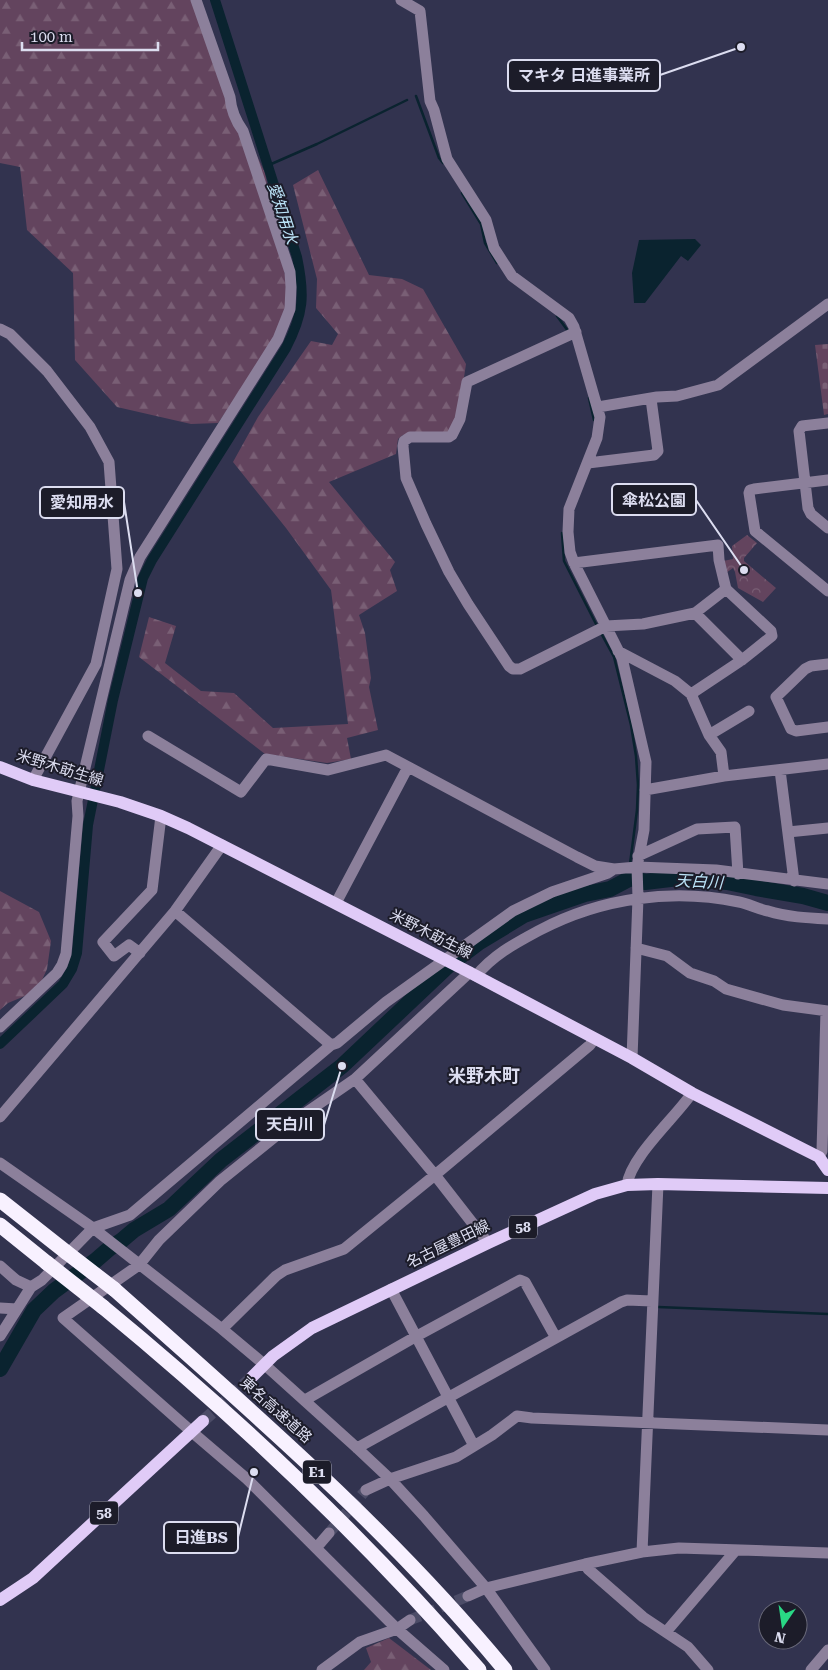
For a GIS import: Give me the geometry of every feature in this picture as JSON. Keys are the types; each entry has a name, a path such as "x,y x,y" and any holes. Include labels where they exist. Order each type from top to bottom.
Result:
{"highway":[{"name":"東名高速道路","path":"0,1200 114,1289 252,1412 350,1504 440,1594 506,1670"},
{"name":"E1","path":"0,1225 103,1307 239,1424 376,1557 479,1670"}],"main road":[{"name":"米野木莇生線","path":"0,767 33,780 104,798 161,816 222,845 471,973 632,1058 692,1093 819,1157 828,1170"},
{"name":"名古屋豊田線","path":"251,1378 273,1356 312,1328 488,1243 595,1194 627,1185 658,1184 828,1188"},
{"name":"58","path":"0,1600 33,1578 203,1421"}],"street":[{"path":"0,1027 52,977 64,960 68,945 80,792 134,569 278,339 290,309 291,287 288,264 243,131 236,122 231,108 230,97 196,0"},
{"path":"400,0 420,11 430,101 447,159 486,220 494,248 512,276 569,318 576,332 598,407 600,417 597,438 568,509 568,532 570,552 574,563 622,658 646,762 644,830 638,862 632,1058"},
{"path":"598,407 678,396 718,385 828,304"},
{"path":"0,329 10,334 47,371 90,427 109,462 117,569 96,664 33,780"},
{"path":"576,332 467,382 460,419 452,435 449,437 410,437 406,439 403,446 405,471 426,524 468,604 509,666 513,669 520,669 606,626 643,624 695,613 726,589"},
{"path":"588,463 654,455 658,451 651,399"},
{"path":"828,423 802,426 800,428 809,512 828,528"},
{"path":"828,480 750,490 753,528 757,534 828,591"},
{"path":"574,563 718,545 719,560 726,589 771,632 772,636 742,660 691,694"},
{"path":"695,613 742,660"},
{"path":"618,651 675,681 691,694 709,735 721,752 724,776"},
{"path":"828,664 811,666 805,669 776,696 791,729 796,731 828,727"},
{"path":"709,735 749,711"},
{"path":"148,736 241,792 266,759 328,770 386,755 577,857 595,866 614,869"},
{"path":"645,790 724,776 828,764"},
{"path":"336,903 408,767"},
{"path":"780,770 794,881"},
{"path":"140,953 129,945 114,956 103,942 152,890 161,816"},
{"path":"0,1336 31,1287 42,1280 97,1231 130,1215 331,1045 337,1043 392,997 512,911 552,892 638,862 697,829 735,827 738,874"},
{"path":"788,832 828,828"},
{"path":"0,1117 175,911 222,845"},
{"path":"638,862 828,884"},
{"path":"444,1670 397,1629 247,1479 63,1318 139,1265 159,1240 220,1180 297,1119 355,1079 471,973 509,947 564,918 638,898 665,895 738,902 768,912 828,919"},
{"path":"175,911 331,1045"},
{"path":"636,948 667,956 690,973 714,982 726,989 783,1005 827,1011 822,1151 819,1157"},
{"path":"222,1329 276,1276 285,1270 344,1249 436,1175 583,1051 594,1039"},
{"path":"355,1079 436,1175 488,1243"},
{"path":"627,1185 628,1176 649,1145 692,1093"},
{"path":"0,1163 97,1231 222,1329 357,1448 390,1479 486,1588 546,1670"},
{"path":"642,1552 658,1184"},
{"path":"0,1266 16,1280 31,1287"},
{"path":"304,1400 520,1280 525,1282 556,1338"},
{"path":"391,1289 474,1446"},
{"path":"357,1448 621,1302 627,1300 652,1301"},
{"path":"0,1308 17,1309"},
{"path":"366,1490 390,1479 456,1457 492,1436 517,1416 828,1430"},
{"path":"317,1547 329,1533"},
{"path":"468,1596 486,1588 642,1552 679,1548 828,1553"},
{"path":"666,1632 736,1550"},
{"path":"585,1564 588,1569 643,1617 688,1647 708,1670"},
{"path":"322,1670 360,1642 397,1629 410,1620"},
{"path":"811,1670 828,1650"}],"green space":[{"path":"0,0 191,0 243,126 265,173 290,300 276,341 218,423 191,424 117,407 75,360 73,273 27,230 20,167 0,163"},
{"path":"318,170 369,275 402,279 423,289 466,364 458,418 450,434 403,435 398,439 396,454 329,482 395,562 390,570 397,591 359,615 365,633 371,678 369,687 378,730 347,738 351,759 327,763 265,754 139,657 149,617 176,626 165,663 201,691 234,693 273,728 348,724 331,590 286,528 233,462 258,417 311,341 332,345 338,334 316,308 317,279 293,185"},
{"path":"828,344 828,414 824,415 815,345"},
{"path":"747,535 757,543 744,558 744,561 776,588 763,602 738,588 733,568 726,573 723,561 733,559 732,546"},
{"path":"0,891 39,912 51,941 47,969 37,991 8,1003 0,1010"},
{"path":"389,1638 431,1670 364,1670 371,1662 366,1648"}],"water":[{"path":"695,239 701,245 688,261 681,256 645,303 634,303 632,273 639,240"}],"waterway":[{"name":"愛知用水","path":"0,1044 63,984 72,969 77,953 88,825 113,700 143,578 152,560 286,348 300,314 302,293 297,257 215,0"},
{"path":"416,96 439,158 443,163"},
{"path":"269,165 407,100"},
{"path":"462,193 481,224 485,243 497,263"},
{"path":"557,316 568,331"},
{"path":"589,398 594,420"},
{"path":"562,533 564,561 597,626"},
{"path":"601,633 614,657 631,725 636,756 637,810 630,864"},
{"name":"天白川","path":"630,872 631,878"},
{"name":"天白川","path":"0,1369 34,1310 54,1291 134,1230 169,1209 221,1160 342,1066 450,964 478,943 524,915 585,894 610,889 631,878 645,882 679,878 727,882 803,896 828,903"},
{"path":"658,1307 828,1314"}],"tunnel":[{"path":"203,1421 251,1378"},
{"path":"329,1533 366,1490"},
{"path":"410,1620 468,1596"}],"place":[{"name":"マキタ 日進事業所","path":"741,47"},
{"name":"傘松公園","path":"744,570"},
{"name":"愛知用水","path":"138,593"},
{"name":"天白川","path":"342,1066"},
{"name":"日進BS","path":"254,1472"}],"district":[{"name":"米野木町","path":"484,1076"}]}
